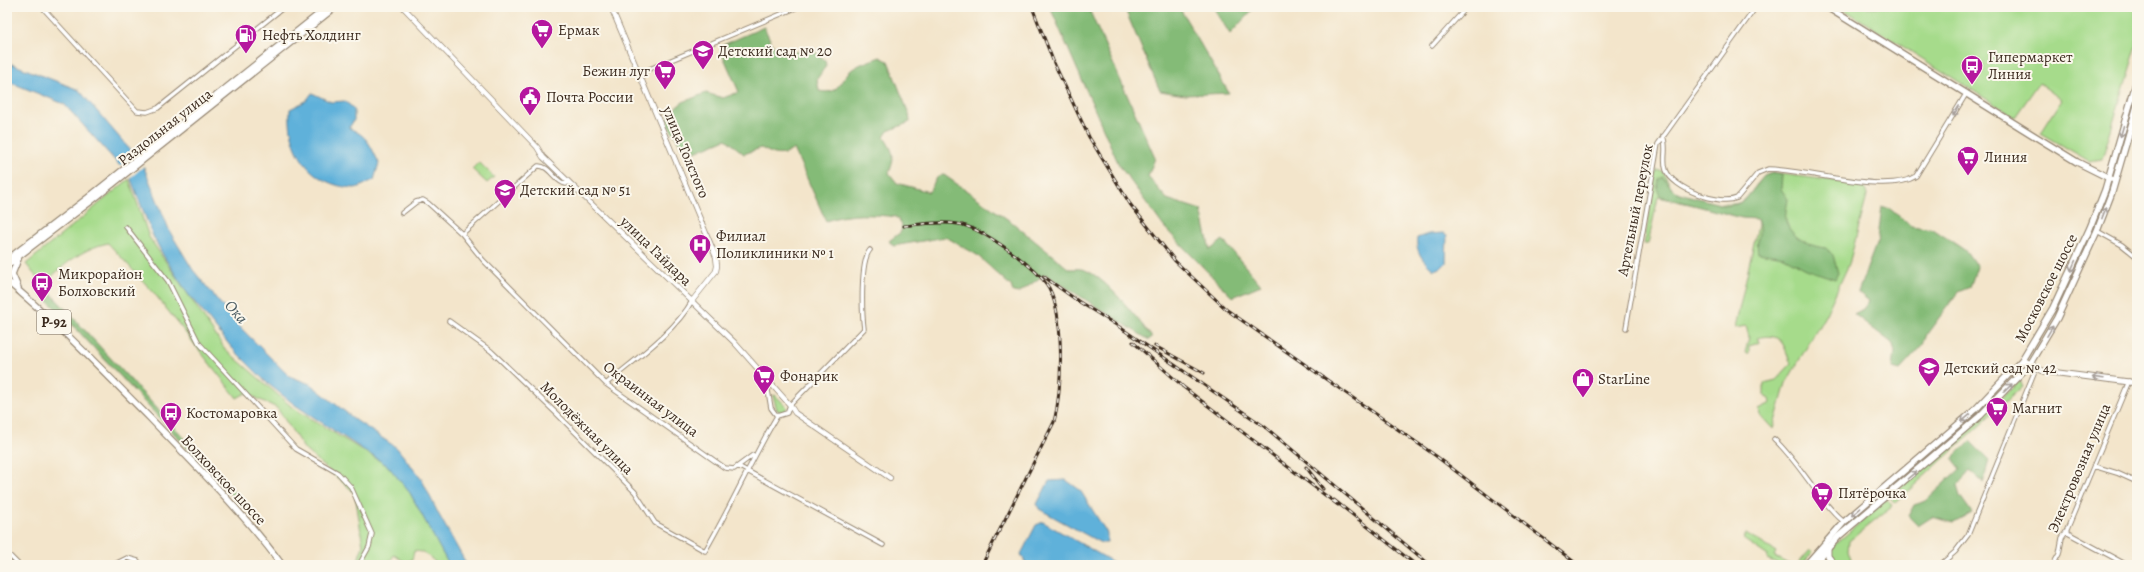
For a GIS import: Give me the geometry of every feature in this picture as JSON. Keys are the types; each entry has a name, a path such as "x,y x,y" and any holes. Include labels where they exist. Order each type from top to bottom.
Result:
{"main road":[{"name":"Раздольная улица","path":"7,265 90,200 328,7"},
{"name":"Раздольная улица","path":"177,130 336,7"},
{"path":"1827,7 2077,162 2116,180"},
{"name":"Московское шоссе","path":"1814,561 1844,522 1975,410 2022,360 2046,322 2070,274 2090,228 2108,177 2137,80"},
{"name":"Московское шоссе","path":"1806,565 1814,561 1828,547 1980,416 2029,364 2057,318 2097,231 2116,180 2137,106"},
{"name":"Раздольная улица","path":"7,260 19,255"},
{"path":"7,256 19,255"},
{"path":"19,255 14,265 12,274 20,292"},
{"name":"Болховское шоссе","path":"7,281 58,326 187,457 244,518 282,565"},
{"path":"2022,360 2036,368 2048,372 2137,383"},
{"path":"1828,547 1828,556 1834,565"},
{"path":"1814,561 1827,565"}],"street":[{"path":"44,8 137,111 142,112 158,108 284,7"},
{"name":"улица Гайдара","path":"403,7 537,147 543,157 734,342 801,418 890,478"},
{"name":"улица Толстого","path":"611,7 640,73 718,262 716,271 692,301"},
{"path":"640,73 798,7"},
{"path":"1432,46 1467,7"},
{"name":"Артельный переулок","path":"1626,328 1658,144 1756,7"},
{"path":"1663,136 1666,148 1665,168 1671,178 1690,191 1729,200 1741,195 1758,174 1768,169 1875,182 1897,183 1908,181 1916,176 1966,94"},
{"path":"462,234 538,166 545,166 562,183 566,184 568,182"},
{"name":"Окраинная улица","path":"402,213 416,202 423,200 428,203 462,234 483,260 606,384 725,468 734,469 738,466 883,545"},
{"path":"126,227 168,282 199,343 296,449 338,473 351,487 372,534 371,543 359,565"},
{"path":"2097,231 2122,245 2137,257"},
{"path":"747,472 754,454 777,416 787,414 790,405 864,329 861,301 866,258 870,250"},
{"path":"606,384 658,339 686,312 692,301"},
{"name":"Молодёжная улица","path":"449,321 491,351 557,414 635,492 655,523 705,552 726,516 747,472"},
{"path":"1940,565 1955,552 1968,535 2036,368"},
{"path":"766,379 770,404 777,416"},
{"name":"Электровозная улица","path":"2053,565 2059,554 2062,538 2066,532 2129,381"},
{"path":"1774,439 1791,456 1844,522"},
{"path":"738,466 754,454"},
{"path":"2094,466 2117,473 2137,482"},
{"path":"2066,532 2127,565"},
{"path":"7,553 19,565"},
{"path":"113,565 127,558 138,561 140,565"}],"green space":[{"path":"1050,7 1088,7 1155,158 1148,177 1167,199 1201,210 1210,250 1223,240 1261,285 1232,297 1164,227 1119,165"},
{"path":"1124,7 1179,7 1229,93 1185,95 1160,91"},
{"path":"1213,7 1255,7 1230,34"},
{"path":"1840,7 2137,7 2137,45 2102,159 2089,161 2041,133 2062,100 2039,83 2015,117"},
{"path":"764,27 773,46 781,52 815,52 825,60 826,66 817,79 819,91 826,92 834,90 849,72 864,63 880,57 888,61 909,114 910,122 888,131 884,137 890,146 893,158 889,173 897,183 929,192 938,176 944,175 1013,223 1069,269 1085,270 1102,281 1129,309 1151,336 1151,338 1149,340 1045,274 1019,293 1013,292 1011,286 977,255 946,237 893,246 889,241 901,232 902,225 896,217 879,215 852,215 826,221 794,149 785,154 778,154 761,148 744,154 726,139 695,152 684,150 668,125 669,113 683,102 706,93 723,98 739,92 721,51 723,45"},
{"path":"479,162 494,177 487,183 472,169"},
{"path":"1657,170 1663,172 1673,190 1699,200 1721,204 1740,202 1746,198 1760,180 1772,173 1856,183 1863,186 1866,190 1867,196 1849,264 1826,314 1786,383 1773,429 1761,416 1759,409 1771,403 1770,399 1764,395 1764,383 1776,380 1791,364 1783,345 1777,338 1757,338 1759,343 1749,346 1749,353 1745,353 1749,337 1746,326 1735,328 1758,225 1757,219 1658,197 1648,244 1644,244"},
{"path":"1772,173 1782,175 1781,189 1788,199 1786,212 1787,224 1798,238 1809,244 1826,248 1833,255 1838,273 1835,279 1806,269 1784,257 1758,253 1757,245 1759,223 1757,219 1742,218 1660,196 1657,189 1659,179 1663,177 1673,189 1679,193 1727,206 1737,204 1745,200 1764,176"},
{"path":"129,179 149,237 225,349 293,408 388,466 410,493 449,565 439,565 423,552 414,551 412,560 405,562 394,555 388,565 356,565 363,546 355,493 305,450 277,408 246,393 237,398 154,293 108,243 89,249 72,259 43,285 26,264"},
{"path":"1882,206 1890,209 1911,226 1933,229 1966,251 1977,267 1970,287 1958,292 1927,334 1923,345 1900,370 1893,368 1895,352 1892,343 1854,314 1863,309 1869,301 1858,292 1878,239"},
{"path":"44,286 236,494 233,497 66,318 39,293"},
{"path":"2020,381 2023,386 1895,503 1890,497"},
{"path":"775,395 787,407 785,412 780,412 777,410 773,396"},
{"path":"1970,441 1989,460 1983,482 1970,471 1957,486 1960,496 1972,513 1954,523 1932,517 1918,526 1908,516 1914,505 1926,501 1960,469 1952,459"},
{"path":"1887,499 1892,506 1849,541 1848,550 1852,562 1843,565 1831,555 1832,547"},
{"path":"1746,533 1776,552 1774,556 1791,565 1776,565 1777,563 1767,559 1768,556 1743,539"},
{"path":"1810,550 1813,552 1802,565 1798,564"}],"water":[{"path":"7,62 79,90 143,165 170,232 193,270 238,325 289,376 310,384 357,421 397,448 422,480 438,513 467,565 449,565 410,493 388,466 295,405 267,383 232,348 188,294 163,255 153,236 130,177 64,104 7,81"},
{"path":"312,93 331,102 345,101 354,109 354,120 349,128 360,134 371,146 379,163 374,180 356,188 338,186 325,181 304,163 297,151 293,138 290,124 290,109 306,101"},
{"path":"1443,233 1447,235 1446,263 1442,267 1434,270 1421,256 1417,247 1417,238 1428,234"},
{"path":"1066,480 1080,490 1107,533 1107,543 1101,543 1039,509 1037,504 1049,481"},
{"path":"1043,522 1113,562 1114,565 1026,564 1021,554 1036,525"}],"pier":[{"path":"135,153 145,165 129,179 119,167"}],"railway":[{"path":"1032,7 1054,63 1089,137 1130,204 1175,261 1227,310 1436,456 1578,565"},
{"path":"904,226 931,223 958,224 980,232 994,240 1021,260 1043,280 1049,288 1058,317 1060,335 1060,373 1059,392 1054,422 982,565"},
{"path":"1043,276 1078,301 1121,328"},
{"path":"1118,326 1265,427 1430,565"},
{"path":"1133,342 1187,390"},
{"path":"1155,346 1204,373"},
{"path":"1182,386 1338,505"},
{"path":"1306,467 1323,489"},
{"path":"1334,500 1416,565"}],"place":[{"name":"Ермак","path":"542,50"},
{"name":"Нефть Холдинг","path":"246,54"},
{"name":"Детский сад № 20","path":"703,70"},
{"name":"Гипермаркет Линия","path":"1972,86"},
{"name":"Бежин луг","path":"665,90"},
{"name":"Почта России","path":"530,116"},
{"name":"Линия","path":"1968,176"},
{"name":"Детский сад № 51","path":"505,210"},
{"name":"Филиал Поликлиники № 1","path":"700,264"},
{"name":"Микрорайон Болховский","path":"42,302"},
{"name":"Детский сад № 42","path":"1929,388"},
{"name":"Фонарик","path":"764,396"},
{"name":"StarLine","path":"1583,398"},
{"name":"Магнит","path":"1997,428"},
{"name":"Костомаровка","path":"171,432"},
{"name":"Пятёрочка","path":"1822,512"}],"water label":[{"name":"Ока","path":"236,312"}]}
